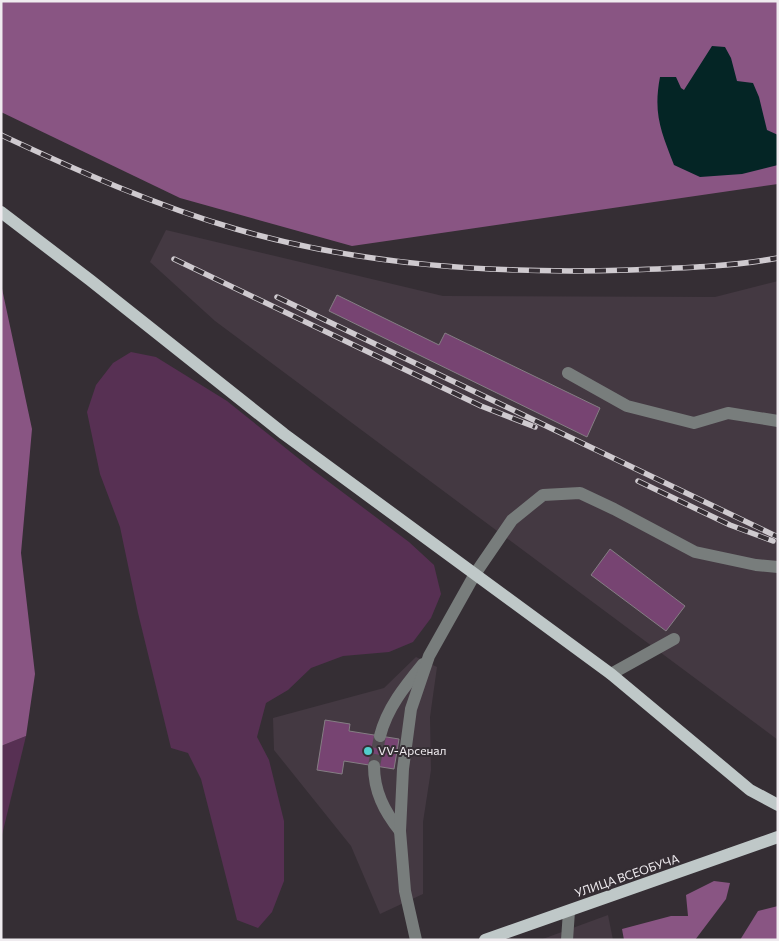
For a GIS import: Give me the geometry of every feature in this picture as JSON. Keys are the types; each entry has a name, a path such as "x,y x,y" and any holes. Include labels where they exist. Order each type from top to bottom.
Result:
{"main road":[{"path":"1,212 284,434 610,674 750,790 778,805"},
{"name":"УЛИЦА ВСЕОБУЧА","path":"485,940 778,838"}],"lane":[{"path":"568,373 627,406 694,423 728,413 778,421"},
{"path":"380,736 383,723 394,703 429,656 475,574 512,520 543,495 580,493 695,552 756,565 778,567"},
{"path":"610,674 674,639"},
{"path":"416,940 405,891 400,831 403,769 411,709 429,656"},
{"path":"374,766 374,778 379,798 389,817 400,831"},
{"path":"567,940 569,911"}],"shaded area":[{"path":"1,1 778,1 778,184 352,246 180,198 1,112"},
{"path":"712,46 725,47 731,58 737,81 753,83 759,97 767,130 778,135 778,165 742,174 700,177 674,165 659,122 657,102 660,77 676,77 681,88 684,90"},
{"path":"166,230 443,296 715,297 778,281 778,740 215,321 150,262"},
{"path":"1,284 32,429 21,553 35,674 26,736 1,746"},
{"path":"131,352 156,357 227,401 313,470 409,542 434,565 441,594 431,618 413,642 389,652 343,656 311,668 288,690 266,703 257,737 269,760 284,821 284,881 272,912 258,928 237,920 201,779 188,753 171,748 138,613 120,527 100,474 87,412 96,385 113,363"},
{"path":"416,657 437,667 430,717 431,770 423,822 423,894 380,914 351,846 274,750 273,718 384,688"},
{"path":"26,736 1,839 1,746"},
{"path":"714,881 730,883 726,899 695,940 624,940 622,929 671,916 688,916 686,895"},
{"path":"778,906 778,940 740,940 758,911"},
{"path":"608,915 613,940 540,940"}],"building":[{"path":"337,295 439,345 445,333 600,408 587,437 329,311"},
{"path":"610,549 685,606 666,631 591,575"},
{"path":"325,720 350,724 349,731 399,739 394,769 344,761 342,774 317,770"}],"tunnel":[{"path":"374,766 380,736"}],"railway":[{"path":"1,135 88,174 206,220 284,242 333,252 431,265 481,269 580,271 685,268 778,258"},
{"path":"174,259 481,406 535,427"},
{"path":"277,297 778,537"},
{"path":"638,481 730,525 773,541"}],"place":[{"name":"VV-Арсенал","path":"368,751"}]}
